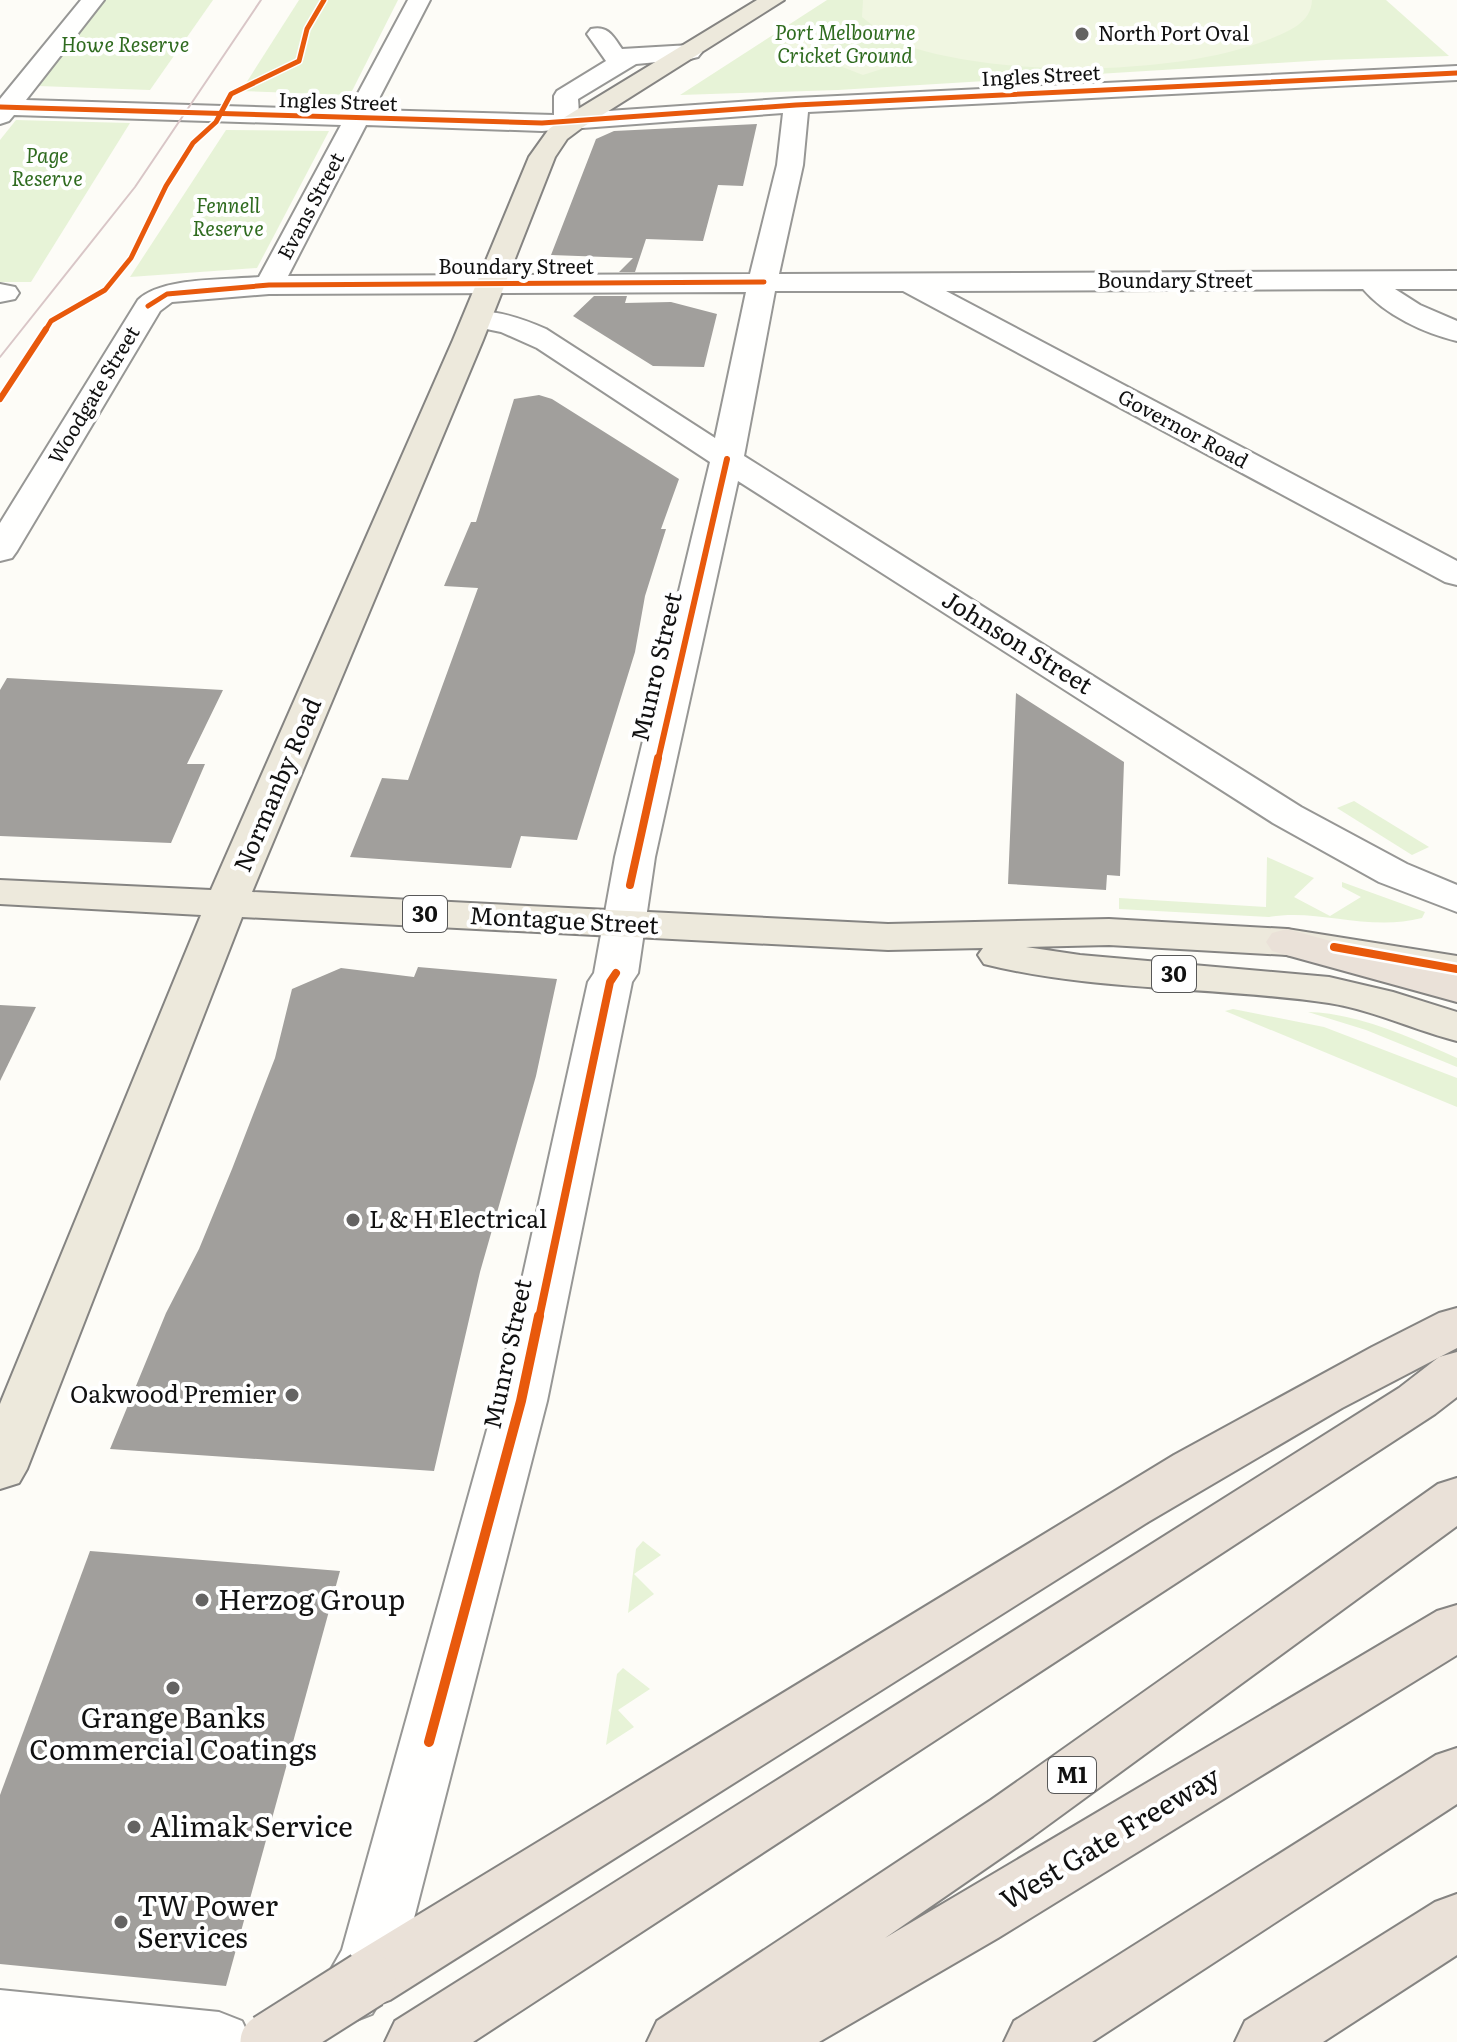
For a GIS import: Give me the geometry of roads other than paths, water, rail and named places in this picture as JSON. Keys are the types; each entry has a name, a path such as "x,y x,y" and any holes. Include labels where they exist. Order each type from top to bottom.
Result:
{"highway":[{"path":"1287,942 1457,989"},
{"path":"257,2041 1259,1429 1363,1371 1457,1326"},
{"path":"418,2042 1415,1405 1457,1370"},
{"name":"M1","path":"680,2042 1012,1818 1457,1498"},
{"name":"West Gate Freeway","path":"760,2042 976,1919 1457,1627"},
{"path":"1037,2042 1457,1773"},
{"path":"1268,2042 1457,1921"}],"main road":[{"name":"Normanby Road","path":"0,1469 226,904 472,330 542,157 558,134 577,116 690,52 773,0"},
{"name":"Montague Street","path":"0,892 888,937 1109,932 1287,942 1334,947 1457,969"},
{"name":"Montague Street","path":"888,937 1080,968 1329,990 1378,1001 1457,1027"},
{"path":"1334,947 1457,951"}],"street":[{"path":"5,105 93,0"},
{"name":"Evans Street","path":"269,285 419,0"},
{"path":"623,57 603,23 578,65 623,57 690,52"},
{"path":"577,116 568,94 623,57"},
{"name":"Ingles Street","path":"5,105 626,115 1457,73"},
{"name":"Munro Street","path":"257,2041 319,2021 363,1977 371,1961 521,1401 610,982 616,973 638,842 727,459 792,154 796,105"},
{"path":"1371,280 1382,295 1399,306 1457,332"},
{"name":"Boundary Street","path":"269,285 1457,280"},
{"name":"Governor Road","path":"908,282 1457,575"},
{"name":"Woodgate Street","path":"0,551 152,301 173,293 269,285"},
{"name":"Johnson Street","path":"472,330 587,370 1287,815 1393,873 1457,900"},
{"path":"0,2019 257,2041"}],"tram line":[{"path":"0,357 135,187 261,0"}],"place":[{"name":"North Port Oval","path":"1082,34"},
{"name":"L & H Electrical","path":"353,1220"},
{"name":"Oakwood Premier","path":"292,1395"},
{"name":"Herzog Group","path":"202,1600"},
{"name":"Grange Banks Commercial Coatings","path":"173,1688"},
{"name":"Alimak Service","path":"134,1827"},
{"name":"TW Power Services","path":"121,1922"}],"park label":[{"name":"Port Melbourne Cricket Ground","path":"845,44"},
{"name":"Howe Reserve","path":"125,45"},
{"name":"Page Reserve","path":"47,168"},
{"name":"Fennell Reserve","path":"228,218"}]}
